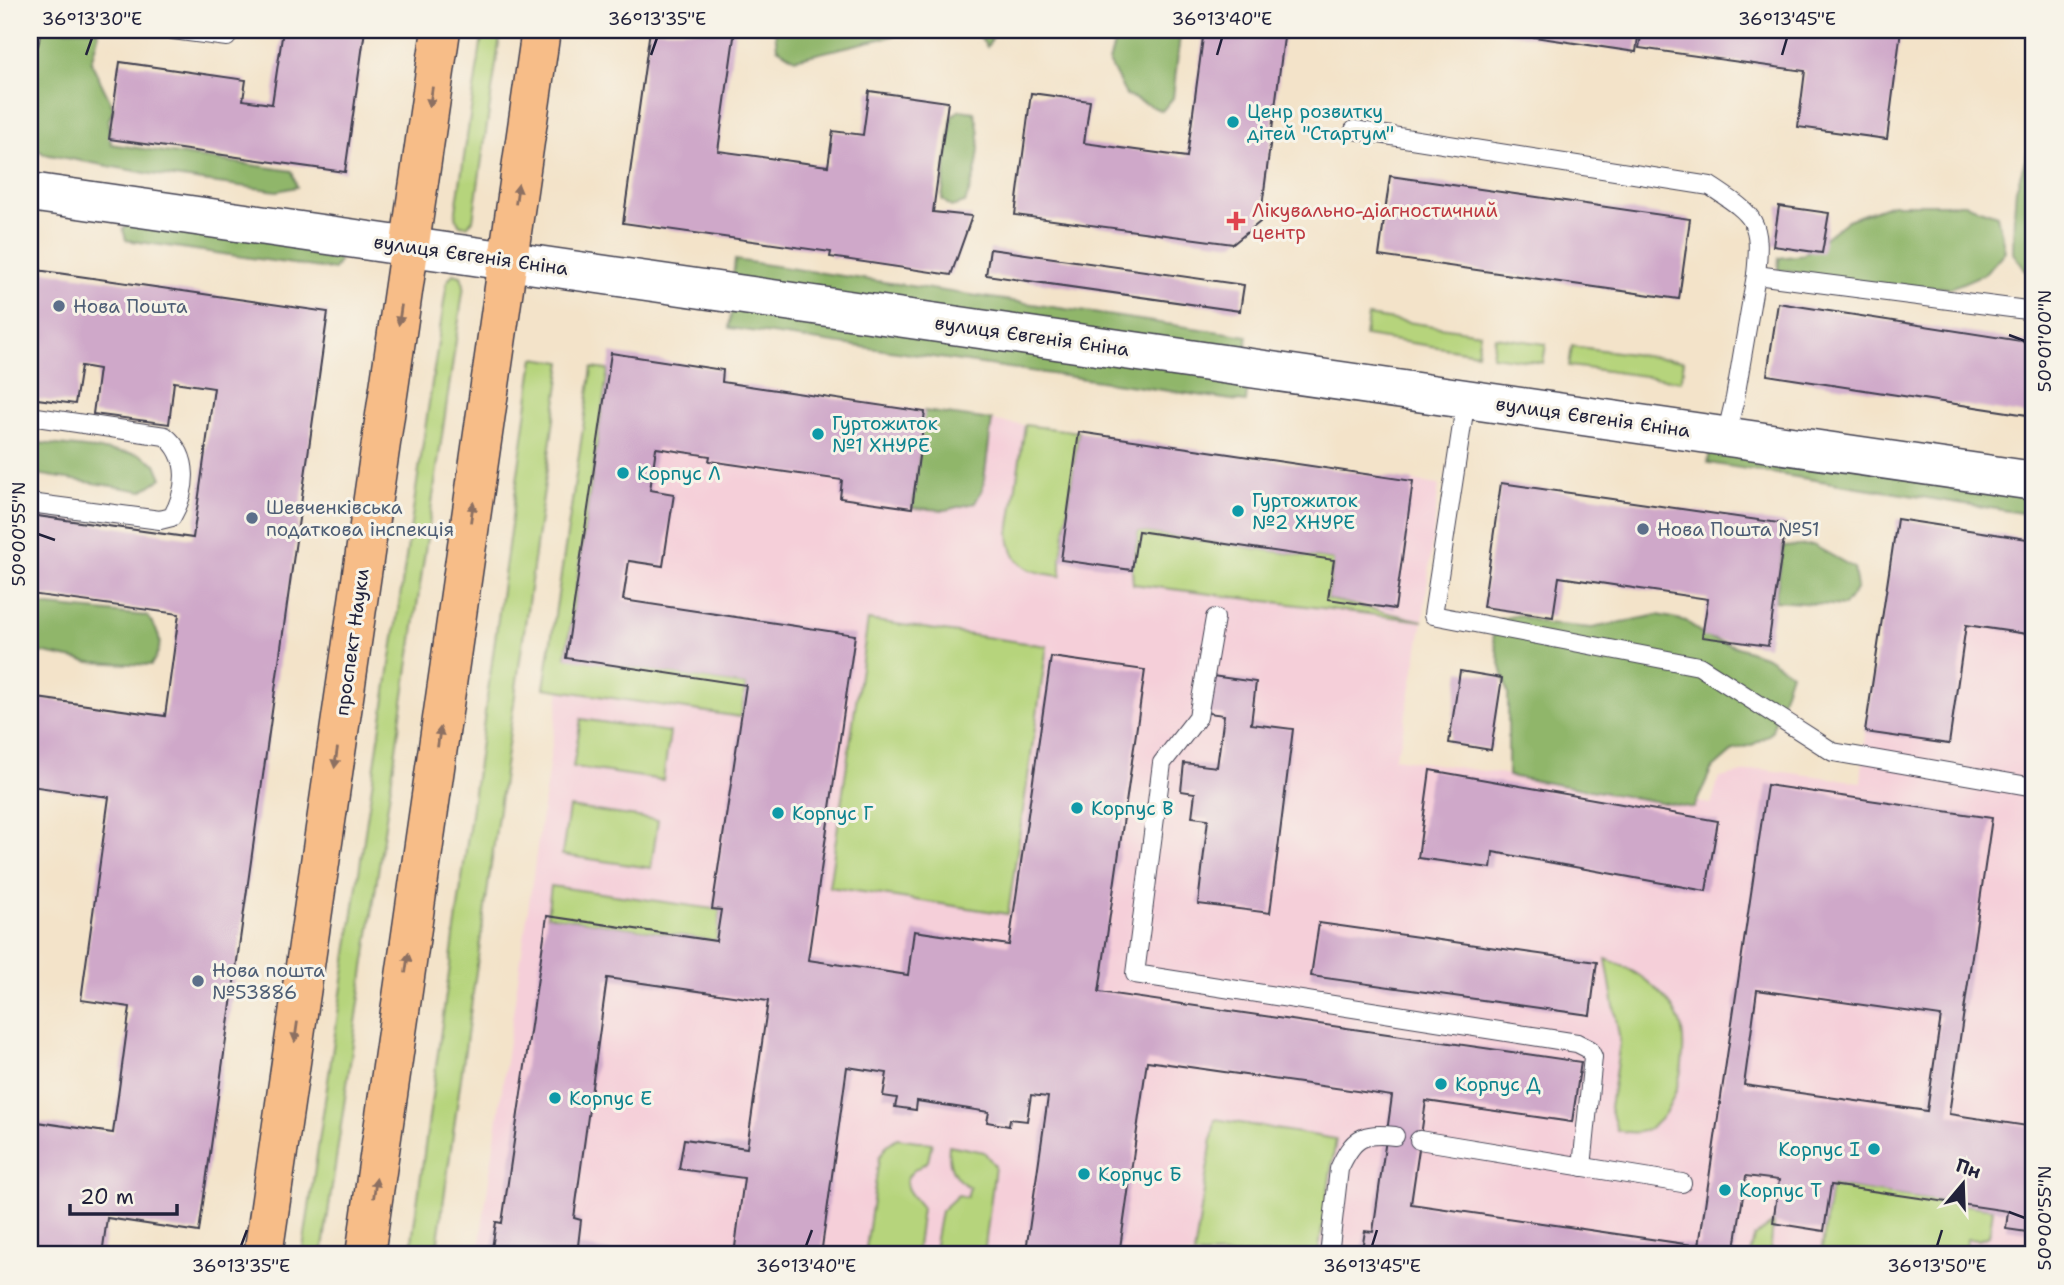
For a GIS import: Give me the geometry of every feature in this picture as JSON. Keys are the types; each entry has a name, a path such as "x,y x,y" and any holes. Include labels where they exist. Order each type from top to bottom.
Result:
{"main road":[{"name":"проспект Науки","path":"264,1255 441,30"},
{"path":"365,1255 541,30"}],"street":[{"name":"вулиця Євгенія Єніна","path":"30,192 2034,481"}],"lane":[{"path":"30,41 31,30"},
{"path":"173,30 227,37 228,30"},
{"path":"1354,130 1710,186 1748,211 1760,237 1735,398 1726,436"},
{"path":"1756,275 2034,311"},
{"path":"1466,399 1433,615 1699,666 1833,752 2034,787"},
{"path":"30,416 165,436 177,446 185,483 172,517 160,520 30,503"},
{"path":"1215,618 1198,717 1162,763 1135,974 1577,1043 1589,1049 1593,1057 1582,1167"},
{"path":"1329,1255 1339,1169 1345,1157 1364,1136 1374,1133 1395,1136"},
{"path":"1419,1140 1682,1183"}],"shaded area":[{"path":"607,365 1439,485 1423,621 1401,741 1394,758 1711,804 1719,778 1761,769 1861,782 1865,732 1897,519 2034,540 2034,1255 478,1255"}],"green space":[{"path":"39,30 96,30 99,33 91,62 114,109 108,121 111,144 292,171 297,187 277,191 151,174 44,154 30,144 30,47"},
{"path":"483,30 501,30 473,220 467,226 460,225 455,217"},
{"path":"775,30 905,30 901,34 795,59 777,48"},
{"path":"975,30 997,30 987,47"},
{"path":"1118,30 1176,30 1180,35 1173,98 1162,111 1126,95 1109,62"},
{"path":"960,110 974,112 979,146 976,170 965,203 951,207 942,199 952,116"},
{"path":"2034,133 2034,271 2026,271 2013,253 2014,214 2016,189"},
{"path":"1892,204 1965,204 1997,215 2005,251 1986,273 1951,288 1877,284 1778,270 1779,258 1803,255 1848,220"},
{"path":"130,222 337,250 339,261 334,270 126,240 123,229"},
{"path":"735,260 1248,336 1244,361 732,286"},
{"path":"453,274 461,276 464,285 322,1255 302,1255 447,282"},
{"path":"733,300 1249,375 1246,402 729,328"},
{"path":"1368,316 1480,333 1477,353 1365,336"},
{"path":"1495,337 1546,344 1543,363 1492,356"},
{"path":"1572,346 1684,361 1681,381 1569,366"},
{"path":"534,358 562,362 436,1255 410,1255"},
{"path":"592,368 608,370 566,657 746,685 741,717 544,688"},
{"path":"924,411 992,420 983,488 975,503 945,510 912,508"},
{"path":"1025,425 1079,432 1061,576 1040,573 1024,566 1018,561 1011,545 1009,533"},
{"path":"1712,440 2034,492 2034,515 1708,463"},
{"path":"40,443 139,454 156,464 162,478 142,491 30,473 30,445"},
{"path":"1138,531 1334,560 1328,599 1423,621 1133,584 1132,570"},
{"path":"1813,545 1854,568 1857,588 1844,606 1775,601 1783,547"},
{"path":"30,604 147,616 156,628 160,640 158,651 151,665 89,662 30,650"},
{"path":"1518,615 1547,624 1592,628 1658,615 1686,621 1705,636 1767,657 1791,673 1771,733 1754,744 1734,750 1711,770 1694,808 1508,776 1508,694 1493,636 1499,619"},
{"path":"868,620 1047,646 1008,914 829,887"},
{"path":"581,719 670,732 663,780 573,767"},
{"path":"569,807 658,820 651,868 562,855"},
{"path":"551,886 721,910 716,941 547,916"},
{"path":"1606,959 1649,982 1673,1009 1682,1033 1682,1065 1672,1099 1665,1114 1655,1125 1640,1132 1617,1130 1610,1108 1620,1042"},
{"path":"1215,1119 1336,1139 1318,1255 1194,1255"},
{"path":"897,1138 932,1143 928,1161 913,1171 907,1181 909,1191 922,1208 916,1255 865,1255 879,1158 887,1145"},
{"path":"949,1145 984,1152 995,1166 984,1255 933,1255 941,1211 958,1195 967,1197 970,1187 959,1180 952,1170"},
{"path":"1831,1185 1993,1209 1989,1236 1979,1240 1967,1239 1965,1255 1821,1255"},
{"path":"1773,1223 1770,1255 1750,1255 1754,1237"}],"building":[{"path":"283,30 365,30 345,172 109,139 120,62 246,80 243,100 272,104"},
{"path":"650,30 735,30 718,151 828,166 833,131 863,135 869,91 948,102 933,212 972,216 951,275 830,257 831,252 623,223"},
{"name":"Ценр розвитку дітей \"Стартум\"","path":"1204,30 1285,30 1260,222 1233,244 1015,215 1031,93 1090,101 1084,143 1187,157"},
{"path":"1487,30 1639,30 1636,52"},
{"path":"1642,30 1901,30 1887,139 1798,127 1805,71 1639,48"},
{"path":"1390,176 1690,219 1679,299 1379,256"},
{"path":"1779,206 1829,213 1822,253 1773,246"},
{"path":"990,249 1244,285 1240,311 986,275"},
{"path":"30,269 328,312 199,1232 107,1218 102,1255 30,1255 30,1121 113,1133 130,1007 81,1000 109,797 30,786 30,697 165,716 179,614 30,594 30,515 193,538 214,388 174,382 169,424 93,414 99,369 81,366 75,404 30,398"},
{"path":"1778,303 2034,343 2034,416 1767,375"},
{"path":"611,353 723,370 722,382 925,412 912,508 840,498 842,480 709,461 710,456 656,448 650,490 674,494 663,566 629,561 623,600 855,635 808,960 908,975 914,931 1009,945 1051,657 1145,670 1099,992 1581,1062 1572,1122 1426,1101 1411,1204 1699,1246 1767,785 1992,818 1949,1114 2034,1127 2034,1233 2006,1229 2008,1211 1831,1185 1824,1231 1773,1223 1779,1180 1746,1176 1734,1255 1361,1255 1365,1231 1373,1232 1392,1096 1147,1061 1119,1255 1009,1255 1026,1251 1048,1097 1031,1095 1027,1121 1010,1119 1009,1126 987,1122 989,1112 917,1101 916,1110 895,1107 897,1098 883,1096 887,1073 847,1067 821,1255 734,1255 744,1178 679,1169 684,1139 747,1148 768,1001 607,978 574,1218 581,1220 578,1246 632,1255 491,1255 496,1222 502,1223 547,916 716,941 721,910 712,909 746,685 566,658","holes":["1757,990 1941,1016 1927,1111 1744,1085"]},
{"name":"Гуртожиток №2 ХНУРЕ","path":"1079,432 1413,481 1395,609 1328,599 1334,560 1138,531 1132,570 1061,560"},
{"path":"1501,483 1786,524 1768,646 1702,637 1708,599 1559,577 1553,617 1483,607"},
{"path":"1897,519 2034,540 2034,635 1966,625 1949,744 1865,732"},
{"path":"1460,671 1502,678 1491,750 1449,743"},
{"path":"1212,676 1256,682 1251,724 1293,729 1270,913 1198,904 1208,819 1192,817 1195,793 1181,791 1184,763 1217,767 1224,715 1208,713"},
{"path":"1430,770 1718,821 1706,891 1493,852 1491,868 1418,858"},
{"path":"1319,923 1597,962 1590,1015 1311,976"}],"place":[{"name":"Ценр розвитку дітей \"Стартум\"","path":"1233,122"},
{"name":"Лікувально-діагностичний центр","path":"1236,221"},
{"name":"Нова Пошта","path":"59,306"},
{"name":"Гуртожиток №1 ХНУРЕ","path":"818,434"},
{"name":"Корпус Л","path":"623,473"},
{"name":"Гуртожиток №2 ХНУРЕ","path":"1238,511"},
{"name":"Шевченківська податкова інспекція","path":"252,518"},
{"name":"Нова Пошта №51","path":"1643,529"},
{"name":"Корпус В","path":"1077,808"},
{"name":"Корпус Г","path":"778,813"},
{"name":"Нова пошта №53886","path":"198,981"},
{"name":"Корпус Д","path":"1441,1084"},
{"name":"Корпус E","path":"555,1098"},
{"name":"Корпус І","path":"1874,1149"},
{"name":"Корпус Б","path":"1084,1174"},
{"name":"Корпус T","path":"1725,1190"}]}
